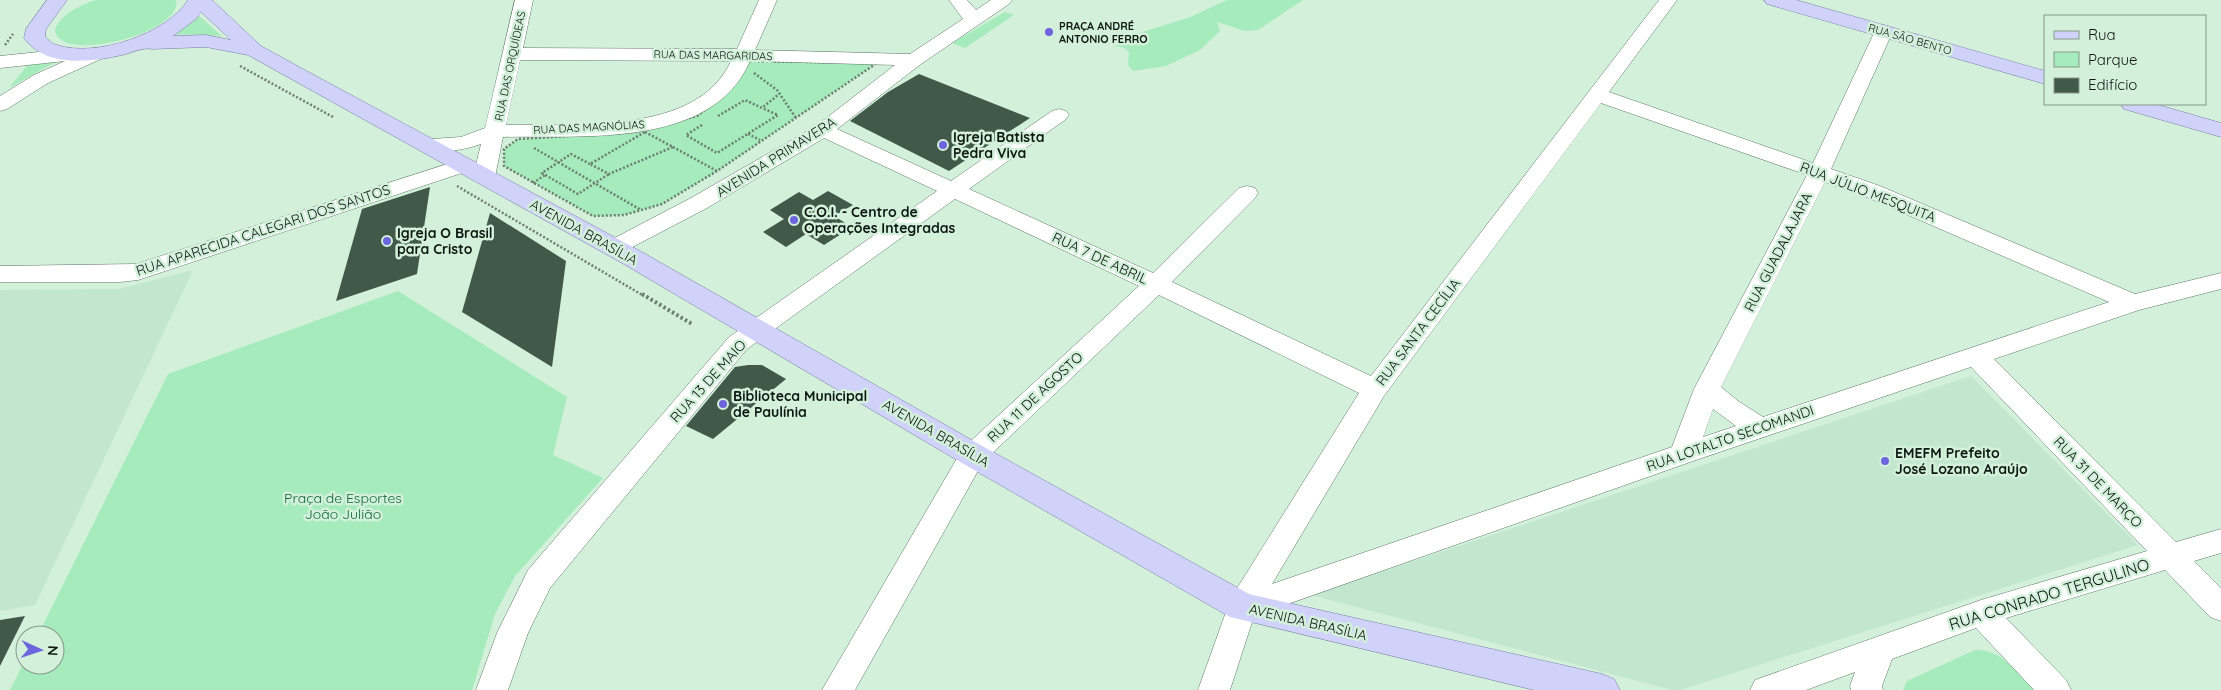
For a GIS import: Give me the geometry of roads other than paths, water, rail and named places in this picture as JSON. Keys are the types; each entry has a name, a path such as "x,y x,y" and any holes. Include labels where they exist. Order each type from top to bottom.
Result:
{"main road":[{"path":"75,0 47,15 34,38 39,46 50,52 68,55 96,54 128,47 147,41 179,24 197,7 199,0"},
{"name":"AVENIDA BRASÍLIA","path":"199,0 247,58"},
{"name":"RUA SÃO BENTO","path":"1774,0 2044,78"},
{"name":"AVENIDA BRASÍLIA","path":"128,47 164,41 206,41 247,58 425,144 758,329 974,455 1242,607 1602,690"},
{"path":"2135,105 2221,130"}],"street":[{"name":"RUA DAS ORQUÍDEAS","path":"484,177 524,0"},
{"name":"RUA DAS MAGNÓLIAS","path":"495,131 624,128 663,121 682,115 702,105 749,63 768,0"},
{"path":"958,0 973,19"},
{"name":"AVENIDA PRIMAVERA","path":"613,248 699,203 823,130 914,60 1003,0"},
{"name":"RUA SANTA CECÍLIA","path":"1214,690 1242,607 1375,389 1668,0"},
{"path":"4,67 47,15"},
{"name":"RUA GUADALAJARA","path":"1683,454 1707,389 1820,172 1884,31"},
{"path":"0,105 41,79 96,54"},
{"name":"RUA DAS MARGARIDAS","path":"511,54 749,63 914,60"},
{"path":"4,67 68,55"},
{"name":"RUA JÚLIO MESQUITA","path":"1598,95 1872,191 2132,303"},
{"name":"RUA 13 DE MAIO","path":"492,690 508,643 539,579 738,343 1060,115"},
{"name":"RUA 7 DE ABRIL","path":"823,130 1156,284 1375,389"},
{"name":"RUA DAS ORQUÍDEAS","path":"425,144 444,146 463,144 495,131"},
{"name":"RUA APARECIDA CALEGARI DOS SANTOS","path":"0,274 120,274 138,272 438,175 463,165"},
{"name":"RUA 11 DE AGOSTO","path":"838,690 974,455 1156,284 1247,193"},
{"name":"RUA LOTALTO SECOMANDI","path":"1242,607 1683,454 2132,303 2221,281"},
{"name":"RUA 31 DE MARÇO","path":"1976,356 2221,608"},
{"path":"1707,389 1729,408 1760,428"},
{"name":"RUA CONRADO TERGULINO","path":"1766,690 1879,651 1980,613 2221,541"},
{"path":"1980,613 2055,690"},
{"path":"1867,690 1866,686 1879,651"}],"place":[{"name":"PRAÇA ANDRÉ ANTONIO FERRO","path":"1049,32"},
{"name":"Igreja Batista Pedra Viva","path":"943,145"},
{"name":"C.O.I. - Centro de Operações Integradas","path":"794,220"},
{"name":"Igreja O Brasil para Cristo","path":"387,241"},
{"name":"Biblioteca Municipal de Paulínia","path":"723,404"},
{"name":"EMEFM Prefeito José Lozano Araújo","path":"1885,461"}],"park label":[{"name":"Praça de Esportes João Julião","path":"343,506"}]}
